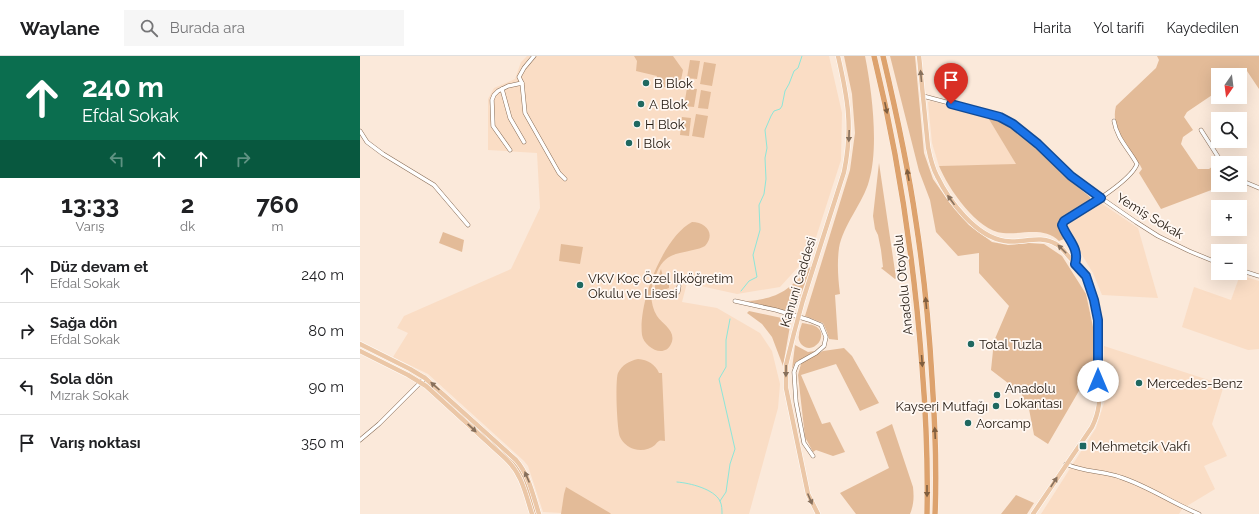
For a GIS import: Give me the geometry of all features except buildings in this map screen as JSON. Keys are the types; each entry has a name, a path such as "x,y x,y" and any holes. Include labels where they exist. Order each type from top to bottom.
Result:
{"highway":[{"name":"Anadolu Otoyolu","path":"874,56 897,161 910,245 919,325 925,411 926,514"},
{"name":"Anadolu Otoyolu","path":"883,56 900,132 916,222 925,288 930,341 935,444 935,514"}],"main road":[{"name":"Kanuni Caddesi","path":"818,514 808,494 786,388 786,365 803,300 844,172 848,153 849,113 838,56"},
{"path":"919,56 928,147 931,160 936,175 954,204 977,227 995,239 1015,242 1036,239 1046,240 1061,247 1086,276 1094,300 1098,320 1099,407 1094,423 1033,514"},
{"path":"360,344 425,378 486,432 519,464 528,478 539,514"},
{"path":"360,351 421,382 514,467 520,476 532,514"}],"street":[{"path":"534,56 519,77 522,83 525,113 558,173 565,179"},
{"path":"510,150 495,129 492,122 492,98 502,89 522,83"},
{"path":"502,89 510,118 524,142"},
{"name":"Yemiş Sokak","path":"923,96 1005,119 1034,140 1071,176 1145,228 1189,251 1211,259"},
{"path":"1075,264 1076,250 1063,228 1063,223 1067,218 1101,198 1132,174 1137,164 1120,139 1114,122"},
{"path":"1201,130 1218,156"},
{"path":"360,131 367,142 383,154 434,185 468,225"},
{"path":"1247,183 1259,188"},
{"path":"1247,272 1259,276"},
{"path":"678,292 679,286"},
{"path":"735,301 809,320 821,325 825,333 826,341 821,349 800,362 794,372 796,402 804,443 813,456"},
{"path":"360,440 379,424 425,378"},
{"path":"1066,464 1075,468 1119,477 1137,483 1200,514"}],"shaded area":[{"name":"VKV Koç Özel İlköğretim Okulu ve Lisesi","path":"527,56 829,56 842,113 841,160 811,253 780,287 737,294 687,283 682,302 717,308 760,333 772,351 780,384 778,408 749,514 562,514 543,512 528,466 524,461 428,374 393,357 408,333 397,328 404,316 511,269 540,208 537,153 488,150 488,99 494,88 515,79 521,62"},
{"path":"634,56 673,56 683,70 679,90 659,86 660,80 656,79 657,76 636,71 637,61"},
{"path":"844,56 865,56 872,102 874,152 869,181 841,239 839,248 838,271 840,294 835,295 838,340 829,339 823,323 805,316 850,170 855,133 852,94"},
{"path":"890,56 915,56 924,153 933,179 949,202 969,225 992,242 1008,245 1029,243 1044,244 1062,256 1086,294 1093,327 1094,365 1048,444 1034,435 1029,409 1021,393 991,370 994,341 1009,306 979,273 979,253 958,256 936,232 930,200 919,171"},
{"path":"1157,56 1259,56 1259,89 1247,71 1247,68 1211,68 1211,96 1187,112 1184,117 1193,130 1183,137 1181,144 1198,169 1209,169 1211,168 1211,190 1161,209 1139,173 1142,169 1140,165 1121,137 1115,114 1116,106 1156,68 1159,60"},
{"path":"690,60 700,61 697,79 687,78"},
{"path":"704,62 716,64 712,86 700,84"},
{"path":"687,88 697,89 694,107 684,106"},
{"path":"701,90 711,92 708,109 698,108"},
{"path":"931,101 987,116 1017,165 939,166 932,143 928,102"},
{"path":"696,114 708,116 704,138 692,136"},
{"path":"987,116 1008,126 1035,145 1062,174 1090,197 1090,200 1087,203 1061,219 1058,229 1064,239 1059,241 1053,236 1039,232 1003,233 993,230 983,225 974,217 956,196 949,185 939,166 1016,164"},
{"path":"682,117 691,118 689,136 680,135"},
{"path":"879,163 895,279 881,268 883,267 881,250 873,216"},
{"path":"1101,203 1138,228 1158,298 1102,295 1093,273 1065,227 1067,223"},
{"path":"692,222 705,226 710,237 705,246 667,258 660,266 653,283 651,294 654,311 671,332 672,339 671,344 664,351 655,350 646,344 642,335 644,306 648,289 662,256 671,241 681,230"},
{"path":"443,232 464,240 462,252 439,243"},
{"path":"561,244 583,247 580,264 559,261"},
{"path":"811,267 794,313 747,301 767,298 782,292 789,288 808,268"},
{"path":"661,269 664,280 669,285 669,288 661,291 654,299 655,285"},
{"path":"1247,277 1259,281 1259,349 1248,350 1182,327 1194,287 1231,300 1238,280 1247,280"},
{"path":"749,311 791,320 783,366 772,337 762,324 747,313"},
{"path":"802,323 813,325 819,330 821,339 815,346 810,348 800,343 799,332"},
{"path":"795,345 808,352 815,351 795,363 792,369"},
{"path":"1104,346 1224,385 1212,424 1227,456 1204,466 1215,489 1182,509 1179,514 1041,514 1096,428 1105,400"},
{"path":"844,348 852,356 879,403 860,411 836,364 801,375 822,424 830,422 845,452 833,456 816,450 813,452 805,437 798,375 801,364 806,360 823,351"},
{"path":"638,359 651,363 659,373 662,373 665,441 659,441 650,448 642,450 637,450 630,447 621,439 618,425 617,405 618,373 626,364"},
{"path":"427,384 456,408 514,462 525,480 536,514 523,478 513,463"},
{"path":"892,424 913,487 914,494 910,514 856,514 840,493 889,468 876,432"},
{"path":"566,487 610,513 611,514 561,514"},
{"path":"1016,495 1034,503 1027,514 1001,514"}],"waterway":[{"path":"741,291 749,281 757,277 753,255 760,230 759,205 764,194 766,179 765,158 767,148 765,130 774,111 780,109 782,106 785,91 794,71 798,68 802,56"},
{"path":"720,501 726,492 730,464 735,449 719,379 726,367 726,340 730,319"},
{"path":"677,482 695,485 713,493 720,501 722,506 722,514"}],"place":[{"name":"B Blok","path":"646,83"},
{"name":"A Blok","path":"641,104"},
{"name":"H Blok","path":"637,124"},
{"name":"I Blok","path":"629,143"},
{"name":"VKV Koç Özel İlköğretim Okulu ve Lisesi","path":"580,285"},
{"name":"Total Tuzla","path":"971,344"},
{"name":"Mercedes-Benz","path":"1139,383"},
{"name":"Anadolu Lokantası","path":"997,395"},
{"name":"Kayseri Mutfağı","path":"996,406"},
{"name":"Aorcamp","path":"968,423"},
{"name":"Mehmetçik Vakfı","path":"1083,446"}],"route":[{"path":"951,104 991,114 1005,119 1013,124 1038,144 1078,182 1101,198 1064,221 1062,225 1076,250 1075,264 1086,276 1094,300 1098,320 1098,381"}]}
